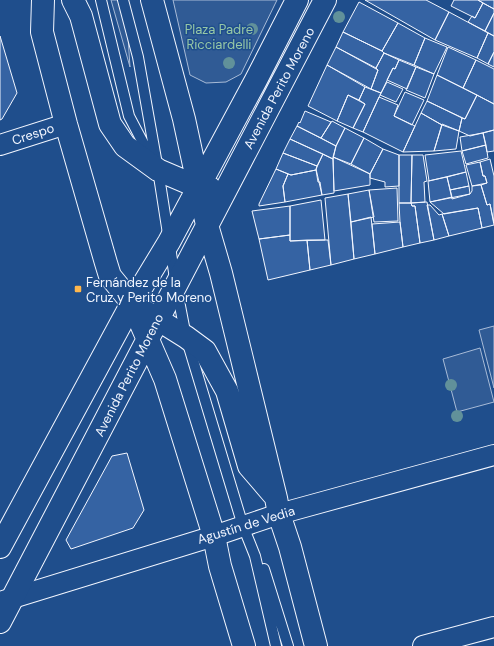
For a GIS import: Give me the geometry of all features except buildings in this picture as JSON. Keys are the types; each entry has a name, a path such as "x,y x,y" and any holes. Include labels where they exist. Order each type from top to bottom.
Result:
{"main road":[{"path":"43,0 42,32 66,124 110,276 153,330 165,379 214,536 220,566 244,646"},
{"path":"73,0 81,16 110,124 125,146 158,170 198,187 225,190"},
{"path":"152,0 184,119 207,225 221,273 278,506 316,646"},
{"name":"Avenida Perito Moreno","path":"0,547 132,303 169,242 297,0"},
{"name":"Avenida Perito Moreno","path":"0,622 7,599 153,330 325,0"},
{"path":"153,330 186,337 205,352 227,391 249,466 278,506"}],"street":[{"name":"Crespo","path":"0,145 66,124"},
{"name":"Agustín de Vedia","path":"7,599 214,536 243,526 278,506 494,455"},
{"path":"423,646 494,628"}],"lane":[{"path":"101,0 129,116 158,170"},
{"path":"123,0 138,57 186,337 243,526 255,556 276,646"},
{"path":"255,556 264,567 288,646"}],"shaded area":[{"path":"111,0 118,0 128,37 130,67"},
{"name":"Plaza Padre Ricciardelli","path":"173,0 277,0 241,74 226,82 206,83 190,75"},
{"path":"494,326 494,388 479,330"},
{"path":"480,348 494,402 457,412 443,359"}],"place":[{"name":"Fernández de la Cruz y Perito Moreno","path":"78,289"}]}
